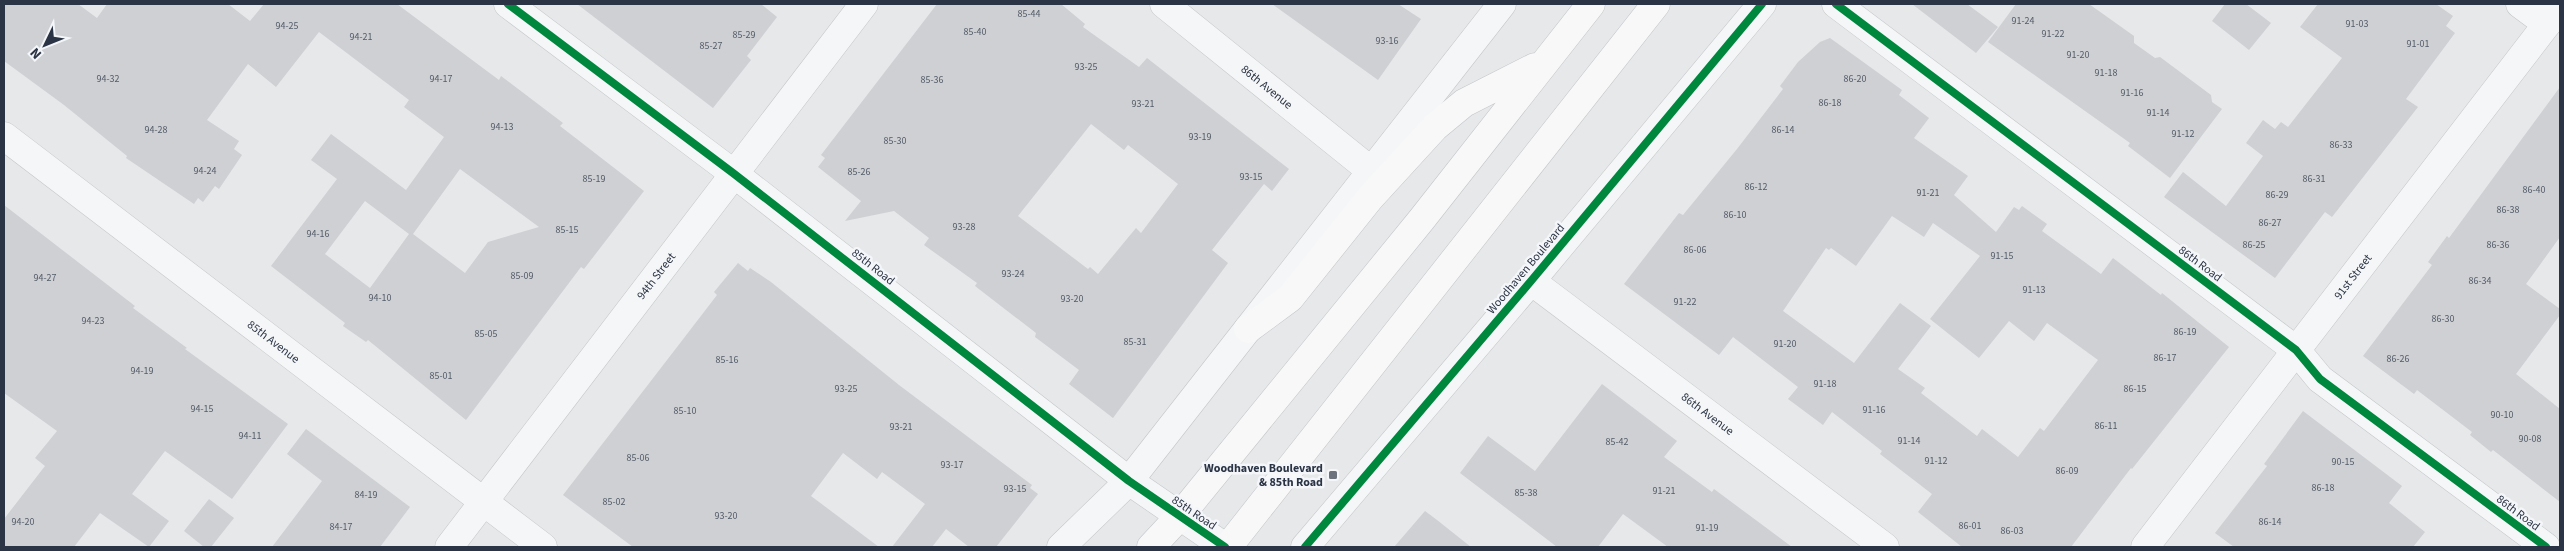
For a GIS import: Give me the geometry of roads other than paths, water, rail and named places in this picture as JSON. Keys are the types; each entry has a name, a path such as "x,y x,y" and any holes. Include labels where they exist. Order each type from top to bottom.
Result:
{"main road":[{"path":"1151,547 1179,517 1422,218 1591,4"},
{"path":"1227,547 1656,4"},
{"path":"1248,329 1290,298 1370,198 1435,127 1464,103 1509,82 1547,60"}],"street":[{"name":"85th Road","path":"508,4 733,173 1129,481 1179,517 1227,547"},
{"name":"94th Street","path":"449,547 864,4"},
{"name":"86th Avenue","path":"1164,4 1370,170"},
{"path":"1061,547 1129,481 1370,170 1502,4"},
{"name":"Woodhaven Boulevard","path":"1305,547 1531,281 1762,4"},
{"name":"86th Road","path":"1836,4 2296,350 2320,379 2546,547"},
{"path":"2520,4 2554,16"},
{"name":"91st Street","path":"2145,547 2554,16"},
{"name":"85th Avenue","path":"4,136 543,547"},
{"name":"86th Avenue","path":"1531,281 1884,547"}],"place":[{"name":"Woodhaven Boulevard & 85th Road","path":"1333,475"}]}
